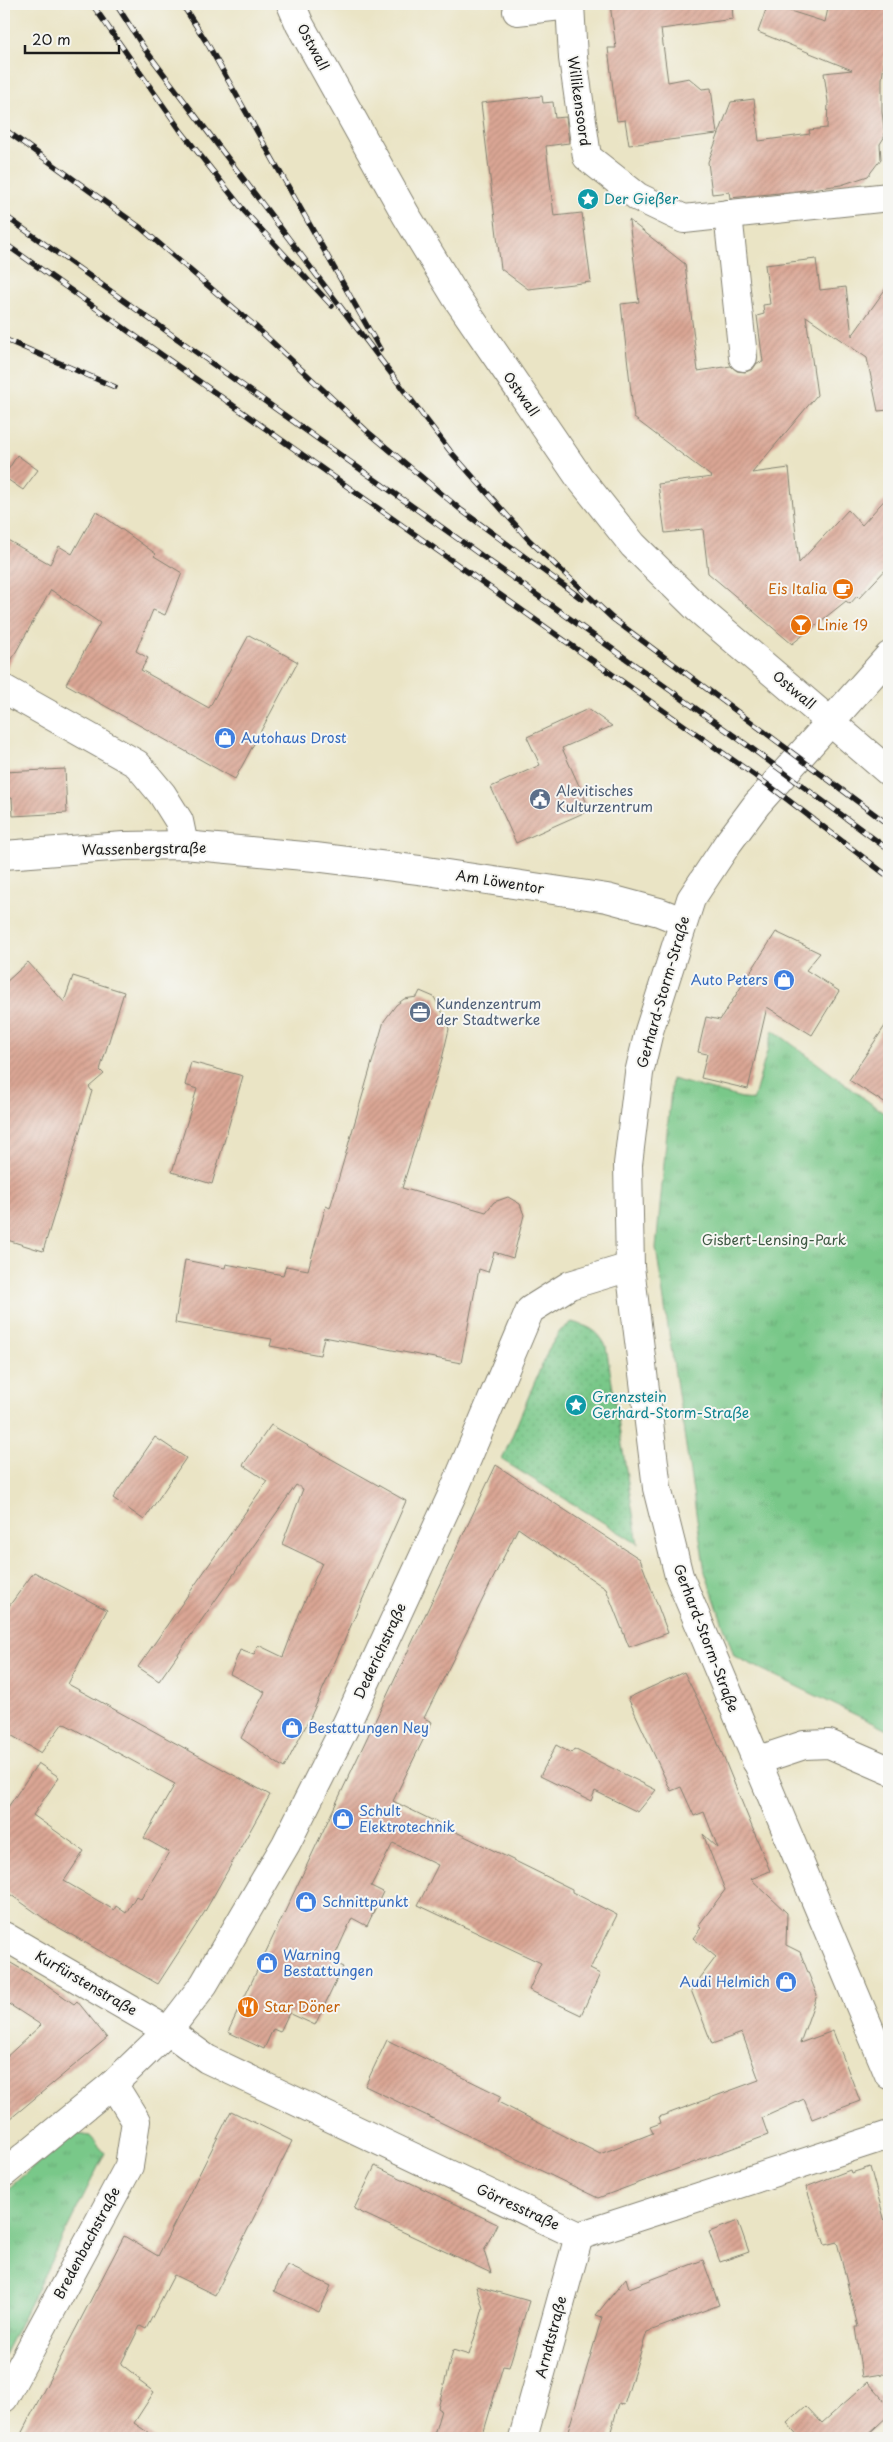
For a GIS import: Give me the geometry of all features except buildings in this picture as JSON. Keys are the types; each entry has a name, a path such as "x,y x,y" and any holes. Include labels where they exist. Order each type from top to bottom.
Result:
{"street":[{"name":"Ostwall","path":"291,4 300,25 406,215 456,298 578,477 633,545 690,601 889,772"},
{"name":"Willikensoord","path":"517,11 570,4 573,58 587,157 638,197 684,219 889,197"},
{"path":"728,214 743,357"},
{"path":"831,721 889,656"},
{"path":"4,688 137,764 162,794 179,821 184,845"},
{"name":"Gerhard-Storm-Straße","path":"831,721 784,772 728,843 691,899 682,921 649,1031 640,1073 628,1164 630,1267 658,1488 675,1558 695,1615 889,2075"},
{"name":"Wassenbergstraße","path":"4,854 124,846 184,845 315,857"},
{"name":"Am Löwentor","path":"315,857 427,871 607,898 659,912 682,921"},
{"name":"Dederichstraße","path":"4,2173 113,2084 168,2031 204,1984 276,1861 346,1725 451,1497 530,1310 570,1285 630,1267"},
{"path":"756,1761 804,1745 830,1744 889,1770"},
{"name":"Kurfürstenstraße","path":"4,1936 168,2031"},
{"name":"Görresstraße","path":"168,2031 208,2059 579,2236"},
{"name":"Bredenbachstraße","path":"4,2398 129,2166 136,2121 113,2084"},
{"path":"579,2236 889,2135"},
{"name":"Arndtstraße","path":"523,2438 579,2236"}],"green space":[{"name":"Gisbert-Lensing-Park","path":"773,1030 889,1117 889,1731 734,1656 705,1572 656,1248 672,1079 753,1101"},
{"path":"572,1322 596,1332 606,1346 638,1544 502,1460 548,1350 560,1331"},
{"path":"73,2133 90,2136 105,2153 4,2355 4,2192"}],"railway":[{"path":"92,4 181,131 245,212 332,306"},
{"path":"116,4 144,48 450,451 529,540 612,618 889,825"},
{"path":"182,4 207,43 380,349"},
{"path":"4,129 141,228 255,326 368,432 461,510 582,599"},
{"path":"4,215 747,745 889,850"},
{"path":"4,243 771,787 889,877"},
{"path":"4,339 115,387"}],"place":[{"name":"Der Gießer","path":"588,199"},
{"name":"Eis Italia","path":"843,589"},
{"name":"Linie 19","path":"801,625"},
{"name":"Autohaus Drost","path":"225,738"},
{"name":"Alevitisches Kulturzentrum","path":"540,799"},
{"name":"Auto Peters","path":"784,980"},
{"name":"Kundenzentrum der Stadtwerke","path":"420,1012"},
{"name":"Grenzstein Gerhard-Storm-Straße","path":"576,1405"},
{"name":"Bestattungen Ney","path":"292,1728"},
{"name":"Schult Elektrotechnik","path":"343,1819"},
{"name":"Schnittpunkt","path":"306,1902"},
{"name":"Warning Bestattungen","path":"267,1963"},
{"name":"Audi Helmich","path":"786,1982"},
{"name":"Star Döner","path":"248,2007"}]}
